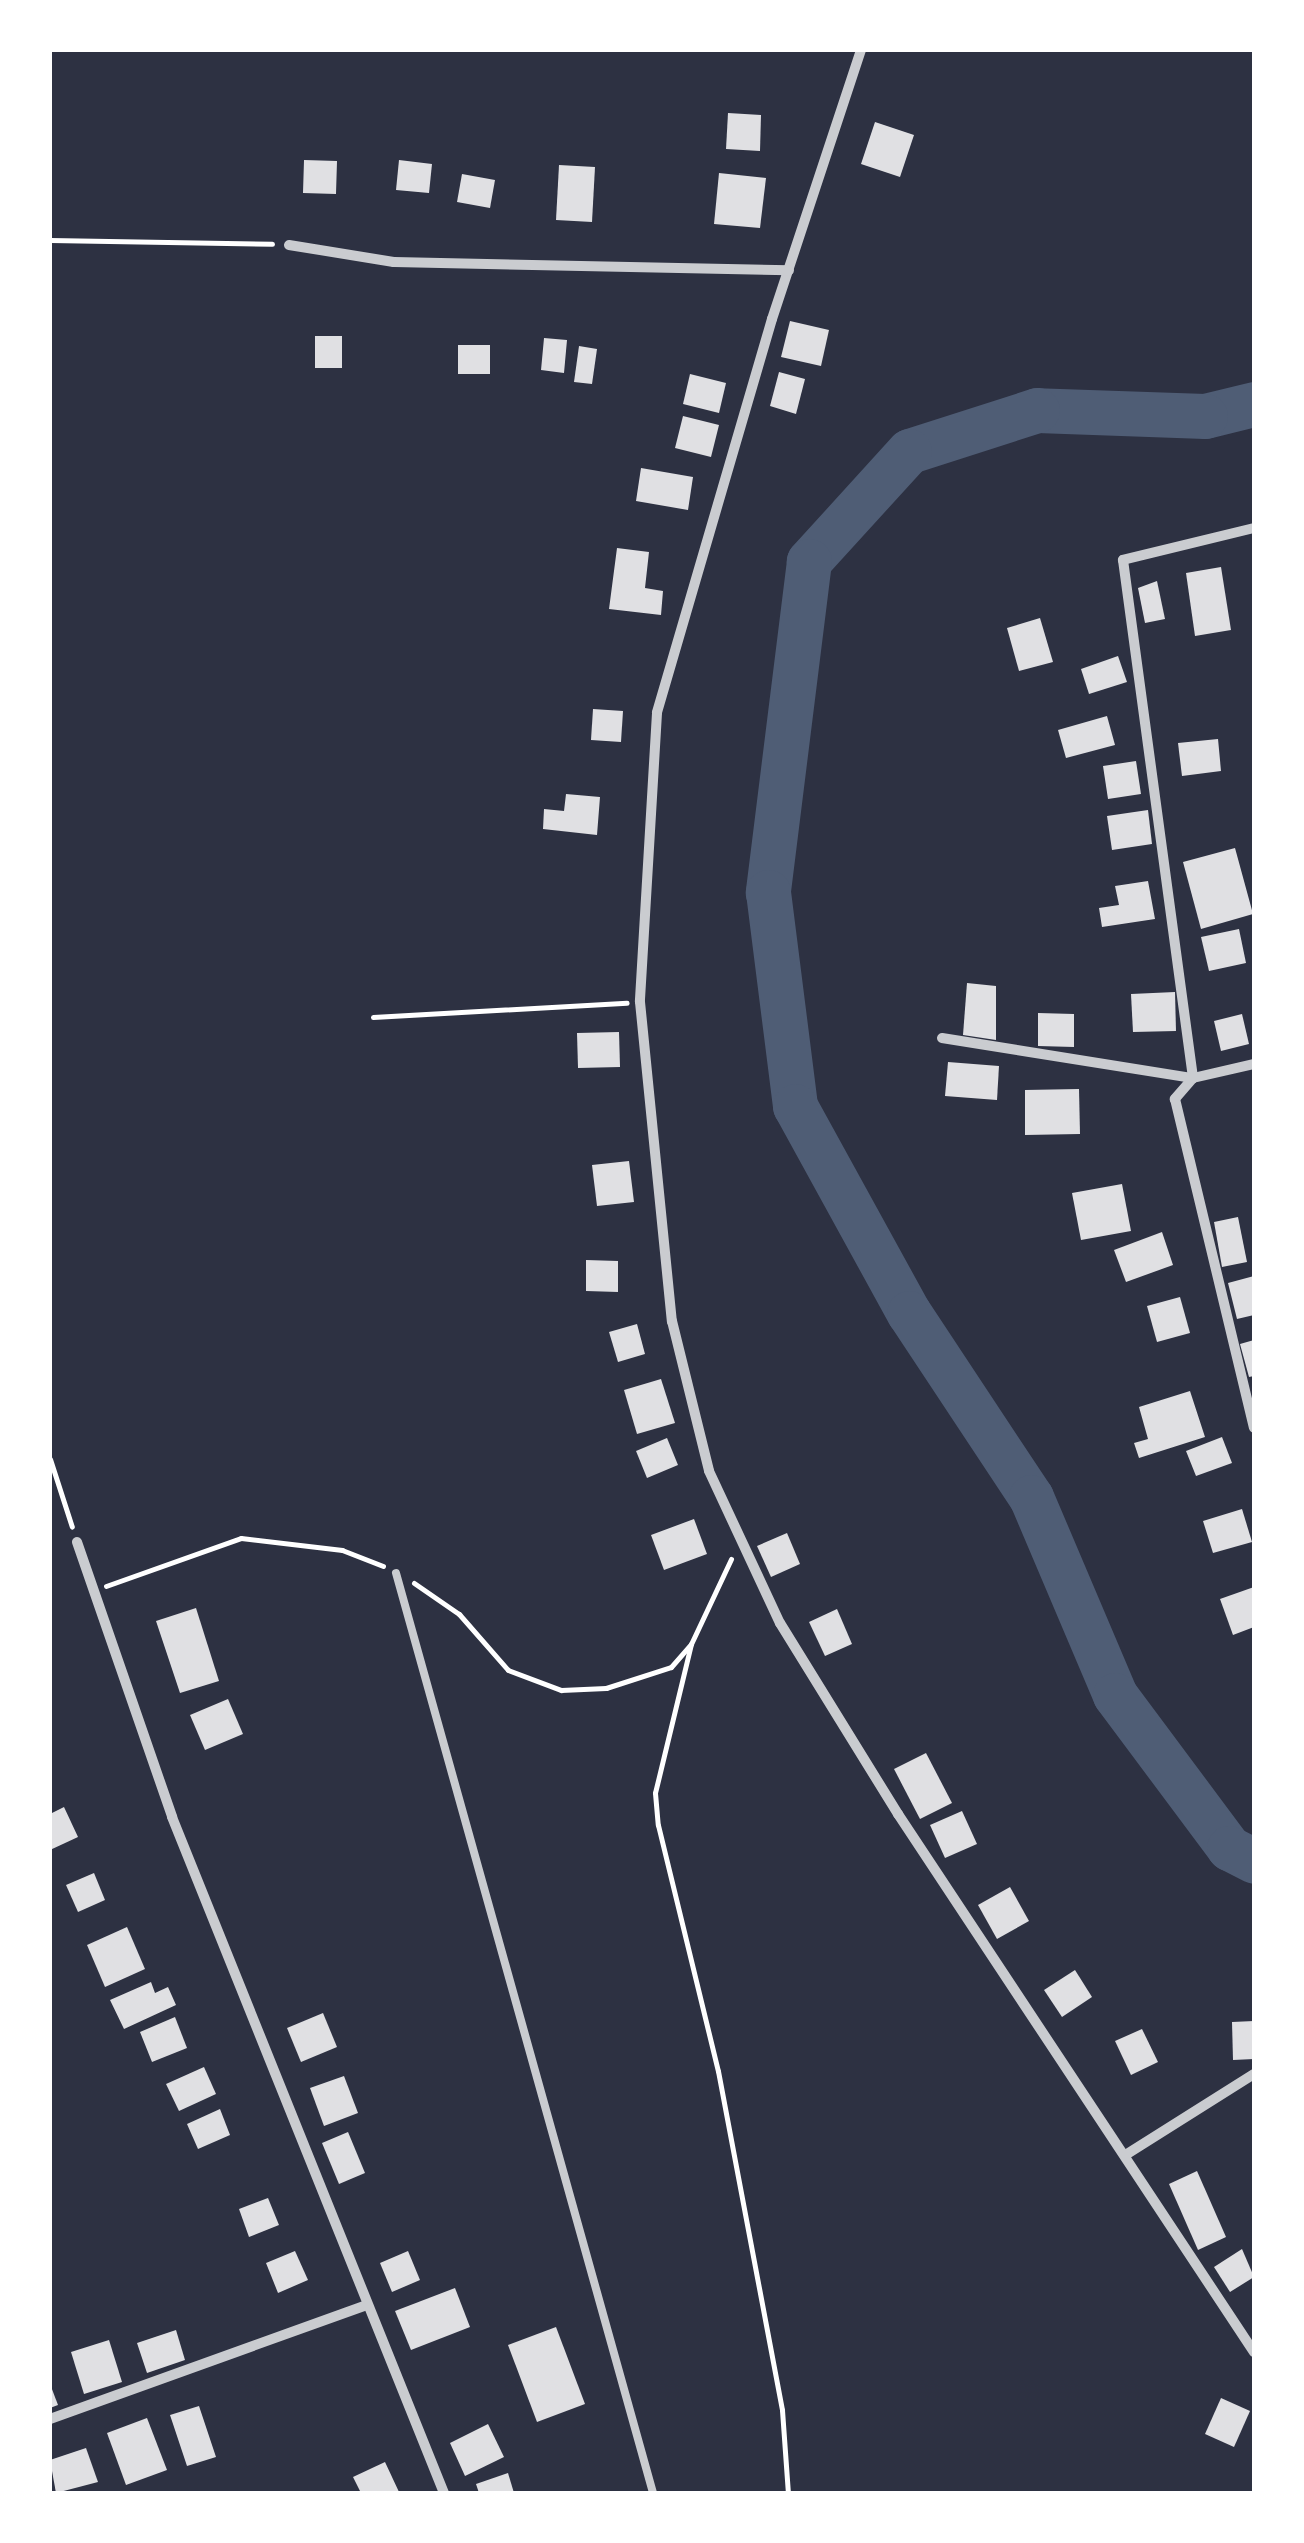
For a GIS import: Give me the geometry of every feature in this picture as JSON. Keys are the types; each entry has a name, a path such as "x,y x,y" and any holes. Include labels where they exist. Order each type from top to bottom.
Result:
{"street":[{"path":"861,50 789,270 657,713 640,1002 672,1322 708,1470 822,1696 1254,2352"},
{"path":"290,245 394,262 789,270"},
{"path":"1254,528 1124,560 1193,1078 1176,1099 1254,1428"},
{"path":"942,1038 1193,1078 1254,1064"},
{"path":"77,1542 172,1817 444,2493"},
{"path":"1127,2154 1254,2074"},
{"path":"50,2419 366,2305"}],"lane":[{"path":"396,1572 653,2493"}],"path":[{"path":"50,240 290,245"},
{"path":"373,1017 640,1002"},
{"path":"50,1459 77,1542"},
{"path":"94,1590 241,1538 342,1550 396,1572 459,1614 508,1670 548,1687 606,1688 672,1666 690,1644 741,1541"},
{"path":"690,1644 655,1793 658,1825 718,2071 782,2410 788,2493"}],"building":[{"path":"728,113 761,115 760,151 726,149"},
{"path":"875,122 914,135 900,177 861,164"},
{"path":"304,160 337,161 336,194 303,193"},
{"path":"399,160 432,164 429,193 396,190"},
{"path":"559,165 595,167 592,222 556,220"},
{"path":"719,173 766,178 760,228 714,224"},
{"path":"462,174 495,180 490,208 457,202"},
{"path":"790,321 829,330 821,366 781,357"},
{"path":"315,336 342,336 342,368 315,368"},
{"path":"544,338 567,340 564,373 541,370"},
{"path":"458,345 490,345 490,374 458,374"},
{"path":"579,346 597,349 592,384 574,382"},
{"path":"779,372 805,379 796,414 770,406"},
{"path":"690,374 726,383 719,413 683,404"},
{"path":"683,416 719,425 711,457 675,448"},
{"path":"641,468 693,477 688,510 636,501"},
{"path":"617,548 649,552 645,588 663,591 661,615 609,609"},
{"path":"1221,567 1231,630 1195,636 1186,573"},
{"path":"1157,581 1165,619 1145,623 1138,588"},
{"path":"1040,618 1053,662 1019,671 1007,628"},
{"path":"1118,656 1127,682 1089,694 1081,669"},
{"path":"593,709 623,711 621,742 591,740"},
{"path":"1107,716 1115,745 1066,758 1058,730"},
{"path":"1218,739 1221,771 1182,776 1178,743"},
{"path":"1136,761 1141,794 1108,799 1103,766"},
{"path":"566,794 600,797 597,835 543,829 544,809 564,811"},
{"path":"1148,810 1152,844 1112,850 1107,816"},
{"path":"1235,848 1253,914 1201,929 1183,862"},
{"path":"1148,881 1155,919 1102,927 1099,908 1119,905 1115,886"},
{"path":"1239,929 1246,963 1209,971 1201,937"},
{"path":"967,983 996,986 996,1040 963,1035"},
{"path":"1175,992 1176,1031 1133,1032 1131,994"},
{"path":"1038,1013 1074,1014 1074,1047 1038,1046"},
{"path":"1242,1014 1249,1044 1221,1051 1214,1021"},
{"path":"619,1032 620,1067 578,1068 577,1033"},
{"path":"948,1062 999,1066 997,1100 945,1096"},
{"path":"1079,1089 1080,1134 1025,1135 1025,1090"},
{"path":"629,1161 634,1202 597,1206 592,1165"},
{"path":"1122,1184 1131,1231 1081,1240 1072,1193"},
{"path":"1238,1217 1247,1262 1222,1267 1214,1222"},
{"path":"1162,1232 1173,1265 1126,1282 1114,1250"},
{"path":"586,1260 618,1261 618,1292 586,1291"},
{"path":"1254,1276 1254,1315 1237,1319 1228,1283"},
{"path":"1180,1297 1190,1333 1157,1342 1147,1306"},
{"path":"637,1324 645,1354 618,1362 609,1332"},
{"path":"1254,1340 1254,1376 1249,1377 1240,1344"},
{"path":"661,1379 675,1423 637,1434 624,1390"},
{"path":"1190,1391 1205,1437 1139,1458 1134,1443 1148,1439 1139,1407"},
{"path":"1222,1437 1232,1463 1196,1476 1186,1451"},
{"path":"667,1438 678,1465 647,1478 636,1451"},
{"path":"1242,1509 1252,1542 1213,1553 1203,1521"},
{"path":"694,1519 707,1554 664,1570 651,1535"},
{"path":"787,1533 800,1564 771,1577 757,1546"},
{"path":"1254,1587 1254,1627 1233,1635 1220,1599"},
{"path":"196,1608 219,1681 180,1693 156,1621"},
{"path":"837,1609 852,1644 825,1656 809,1622"},
{"path":"228,1699 243,1734 205,1750 190,1715"},
{"path":"926,1753 952,1803 920,1819 894,1769"},
{"path":"64,1807 78,1837 50,1850 50,1814"},
{"path":"962,1811 977,1844 945,1858 930,1825"},
{"path":"94,1873 105,1900 78,1912 66,1885"},
{"path":"1010,1887 1029,1921 997,1939 978,1905"},
{"path":"127,1927 145,1969 105,1987 87,1945"},
{"path":"1075,1970 1092,1997 1062,2017 1044,1990"},
{"path":"151,1982 155,1993 168,1987 176,2005 124,2029 110,2000"},
{"path":"323,2013 337,2047 301,2062 287,2028"},
{"path":"175,2017 187,2048 152,2062 140,2032"},
{"path":"1254,2021 1254,2059 1233,2060 1232,2022"},
{"path":"1142,2029 1158,2062 1131,2075 1115,2041"},
{"path":"204,2067 216,2094 179,2111 166,2084"},
{"path":"344,2076 358,2113 324,2126 310,2088"},
{"path":"220,2109 230,2135 198,2149 187,2124"},
{"path":"348,2132 365,2173 339,2184 322,2143"},
{"path":"1197,2171 1226,2237 1198,2250 1169,2184"},
{"path":"268,2198 279,2225 249,2237 239,2209"},
{"path":"1242,2249 1254,2277 1230,2292 1214,2267"},
{"path":"295,2251 308,2280 278,2293 266,2263"},
{"path":"408,2251 420,2280 392,2292 380,2263"},
{"path":"455,2288 470,2327 411,2350 395,2311"},
{"path":"556,2327 585,2404 537,2422 508,2345"},
{"path":"176,2330 185,2360 147,2373 137,2343"},
{"path":"109,2340 122,2382 84,2394 71,2352"},
{"path":"50,2384 58,2405 50,2408"},
{"path":"1221,2398 1250,2411 1234,2447 1205,2434"},
{"path":"199,2406 216,2457 187,2466 170,2415"},
{"path":"147,2418 167,2470 126,2485 107,2433"},
{"path":"488,2424 504,2457 465,2476 450,2443"},
{"path":"86,2448 98,2482 56,2493 50,2460"},
{"path":"385,2462 399,2492 361,2493 353,2477"},
{"path":"508,2473 514,2493 479,2493 476,2484"}],"waterway":[{"path":"1254,404 1205,416 1037,410 909,451 809,561 768,892 795,1106 909,1313 1031,1497 1115,1695 1229,1848 1254,1861"}]}
